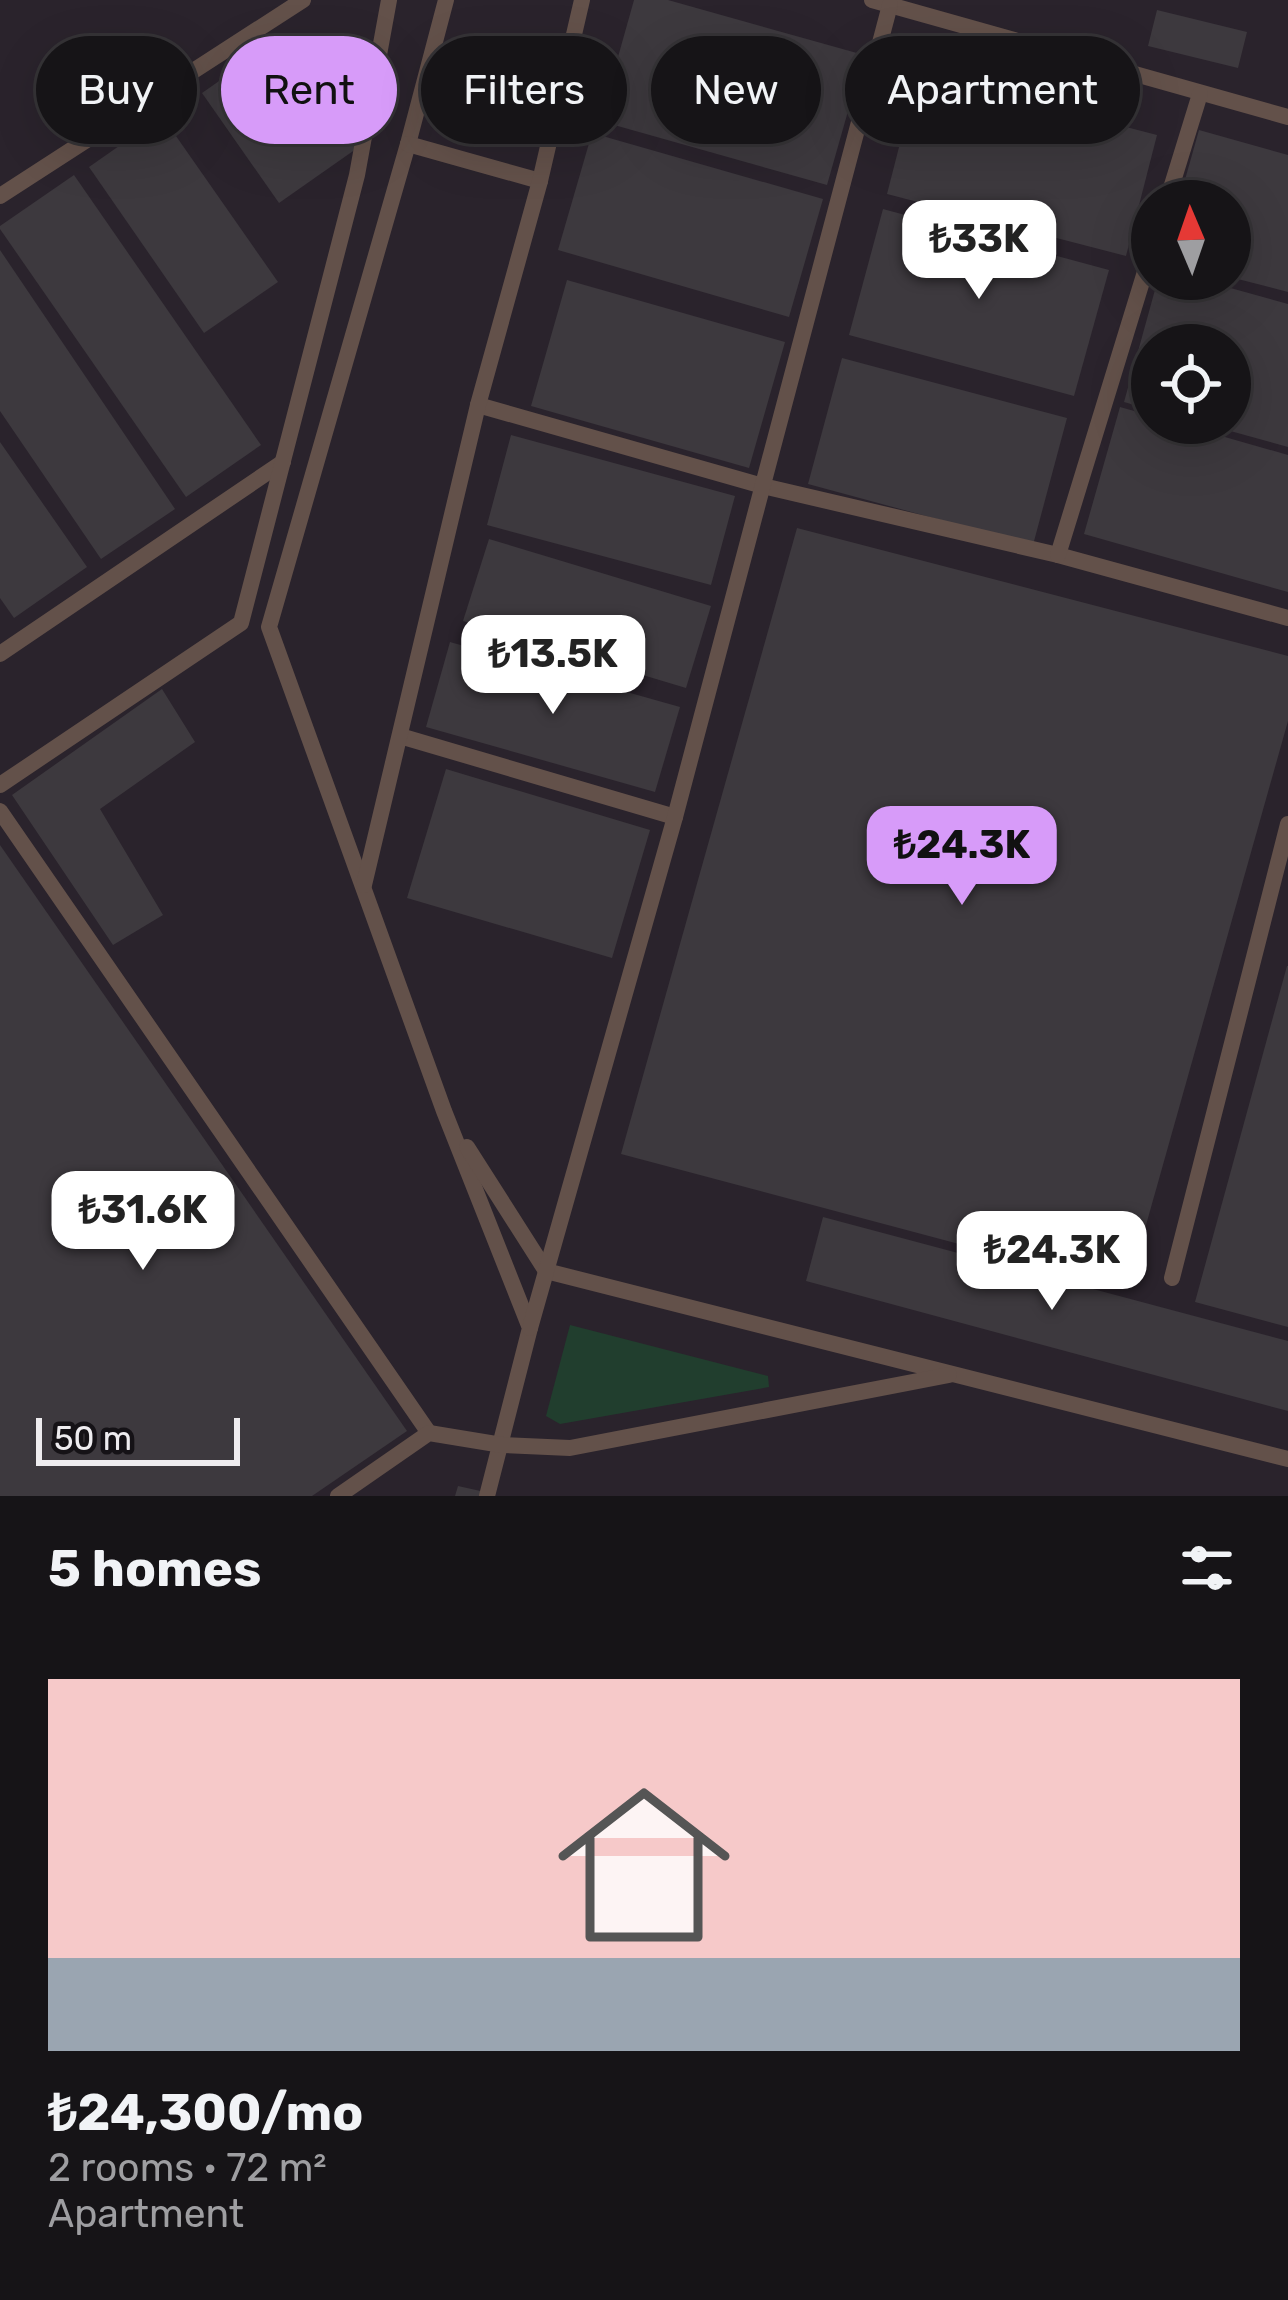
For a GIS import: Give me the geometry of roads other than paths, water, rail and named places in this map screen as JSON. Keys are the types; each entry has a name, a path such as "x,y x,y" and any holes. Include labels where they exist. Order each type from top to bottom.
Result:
{"lane":[{"path":"0,196 303,0"},
{"path":"0,785 241,622 357,175 389,0"},
{"path":"446,0 269,627 444,1111 530,1328"},
{"path":"363,888 478,405 540,181 582,0"},
{"path":"488,1496 530,1328 763,486 881,2 1288,117"},
{"path":"1173,180 1200,94"},
{"path":"408,144 540,181"},
{"path":"1058,555 1136,300"},
{"path":"478,405 763,486 1058,555 1288,618"},
{"path":"0,654 283,462"},
{"path":"400,736 674,817"},
{"path":"0,812 428,1433"},
{"path":"1172,1278 1288,824"},
{"path":"444,1111 546,1271 1288,1459"},
{"path":"338,1496 428,1433 502,1445 570,1448 956,1373"}]}
